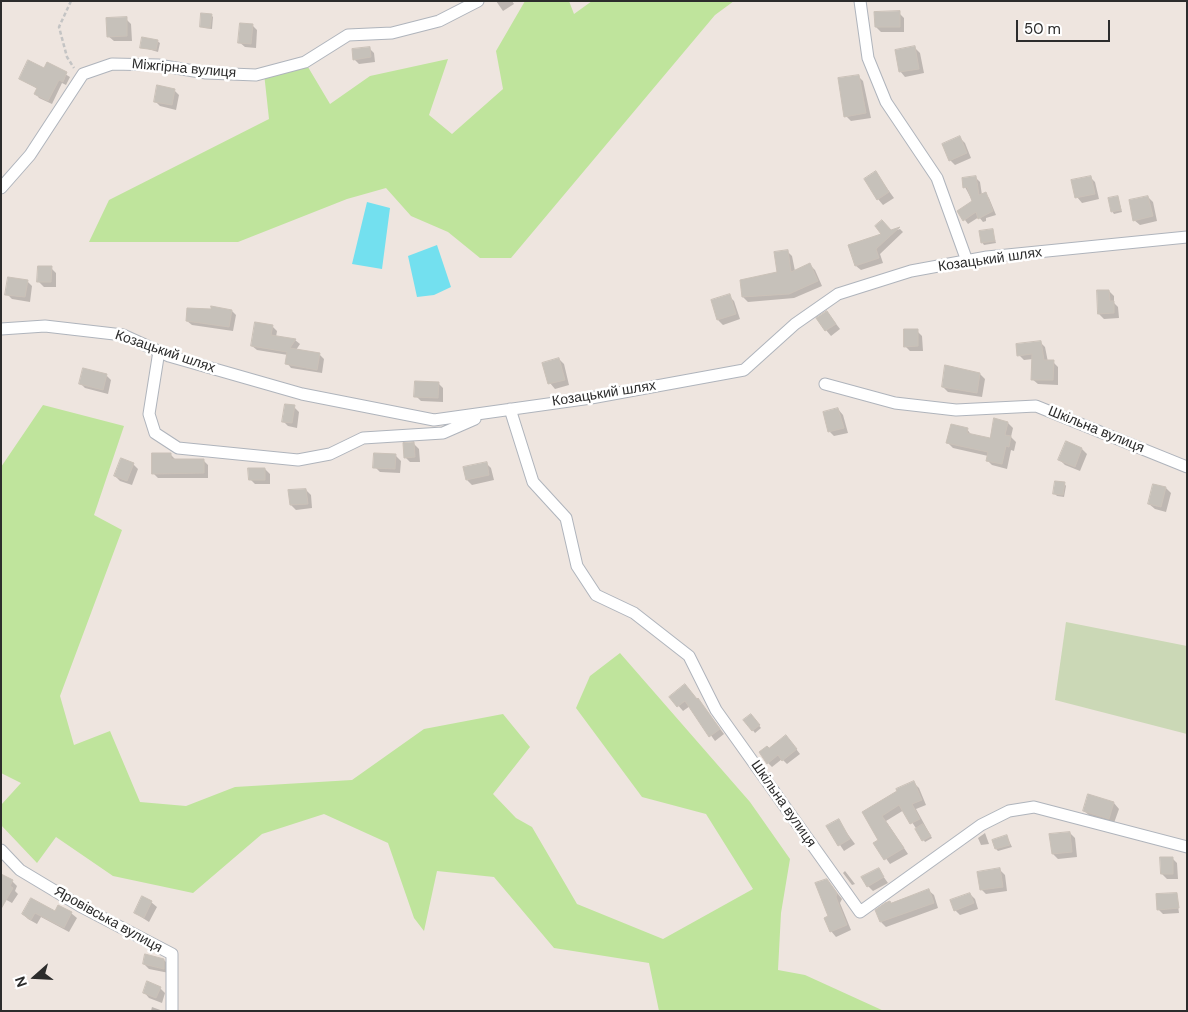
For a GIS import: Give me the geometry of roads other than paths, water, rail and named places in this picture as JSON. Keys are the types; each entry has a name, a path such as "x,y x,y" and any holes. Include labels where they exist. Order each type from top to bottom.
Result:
{"street":[{"name":"Міжгірна вулиця","path":"1,188 30,155 83,74 112,64 158,65 206,73 256,75 305,62 348,35 392,33 439,21 478,1"},
{"path":"860,1 868,58 886,102 937,178 967,261"},
{"name":"Козацький шлях","path":"1,329 45,326 123,335 169,356 302,394 434,420 591,398 744,370 795,324 838,294 911,271 967,261 1187,237"},
{"path":"159,351 149,414 155,434 178,448 298,460 330,454 363,438 443,433 491,412"},
{"name":"Шкільна вулиця","path":"826,384 895,403 956,410 1036,406 1187,467"},
{"name":"Шкільна вулиця","path":"510,409 533,482 566,518 577,566 596,595 634,613 689,656 716,710 860,912 981,824 1009,811 1034,807 1187,847"},
{"name":"Яровівська вулиця","path":"1,850 20,870 80,906 172,954 172,1011"}],"water":[{"path":"367,202 390,208 382,269 352,264"},
{"path":"437,245 451,287 434,295 417,297 408,256"}]}
